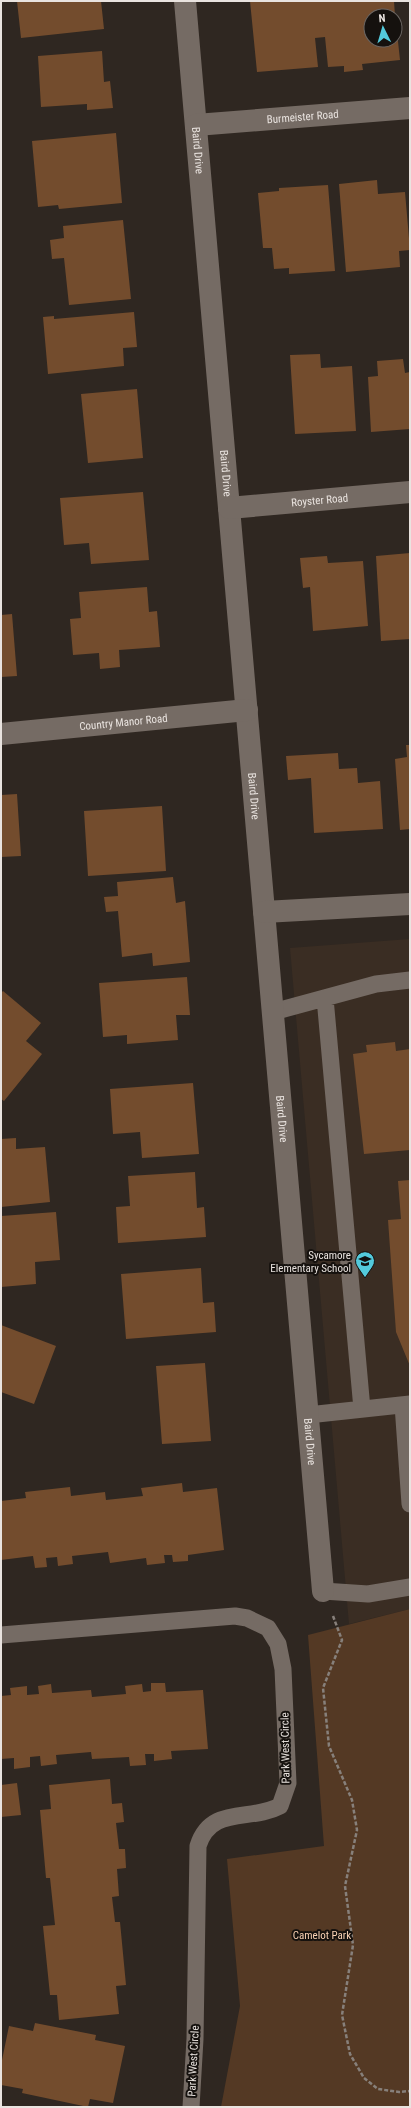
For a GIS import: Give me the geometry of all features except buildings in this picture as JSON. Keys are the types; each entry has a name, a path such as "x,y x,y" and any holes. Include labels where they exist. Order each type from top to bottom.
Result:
{"street":[{"name":"Baird Drive","path":"185,1 323,1591"},
{"name":"Burmeister Road","path":"196,124 410,108"},
{"name":"Royster Road","path":"229,508 410,492"},
{"name":"Country Manor Road","path":"1,734 247,710"},
{"path":"264,912 410,904"}],"lane":[{"path":"273,1012 376,984 410,980"},
{"path":"325,998 362,1409"},
{"path":"308,1415 406,1404 410,1504"},
{"path":"323,1591 368,1594 410,1587"},
{"name":"Park West Circle","path":"1,1635 235,1616 246,1618 268,1628 278,1644 283,1669 288,1783 280,1806 268,1812 222,1818 202,1834 198,1846 195,2039 191,2107"}],"path":[{"path":"323,1591 342,1640 323,1688 329,1746 352,1800 357,1830 345,1886 353,1945 342,2015 350,2054 364,2078 378,2089 399,2092 410,2091"}],"shaded area":[{"name":"Sycamore Elementary School","path":"410,939 410,1609 349,1624 290,948"}],"green space":[{"name":"Camelot Park","path":"410,1609 410,2107 221,2107 240,2006 227,1859 324,1846 308,1635"}],"place":[{"name":"Sycamore Elementary School","path":"365,1278"}]}
